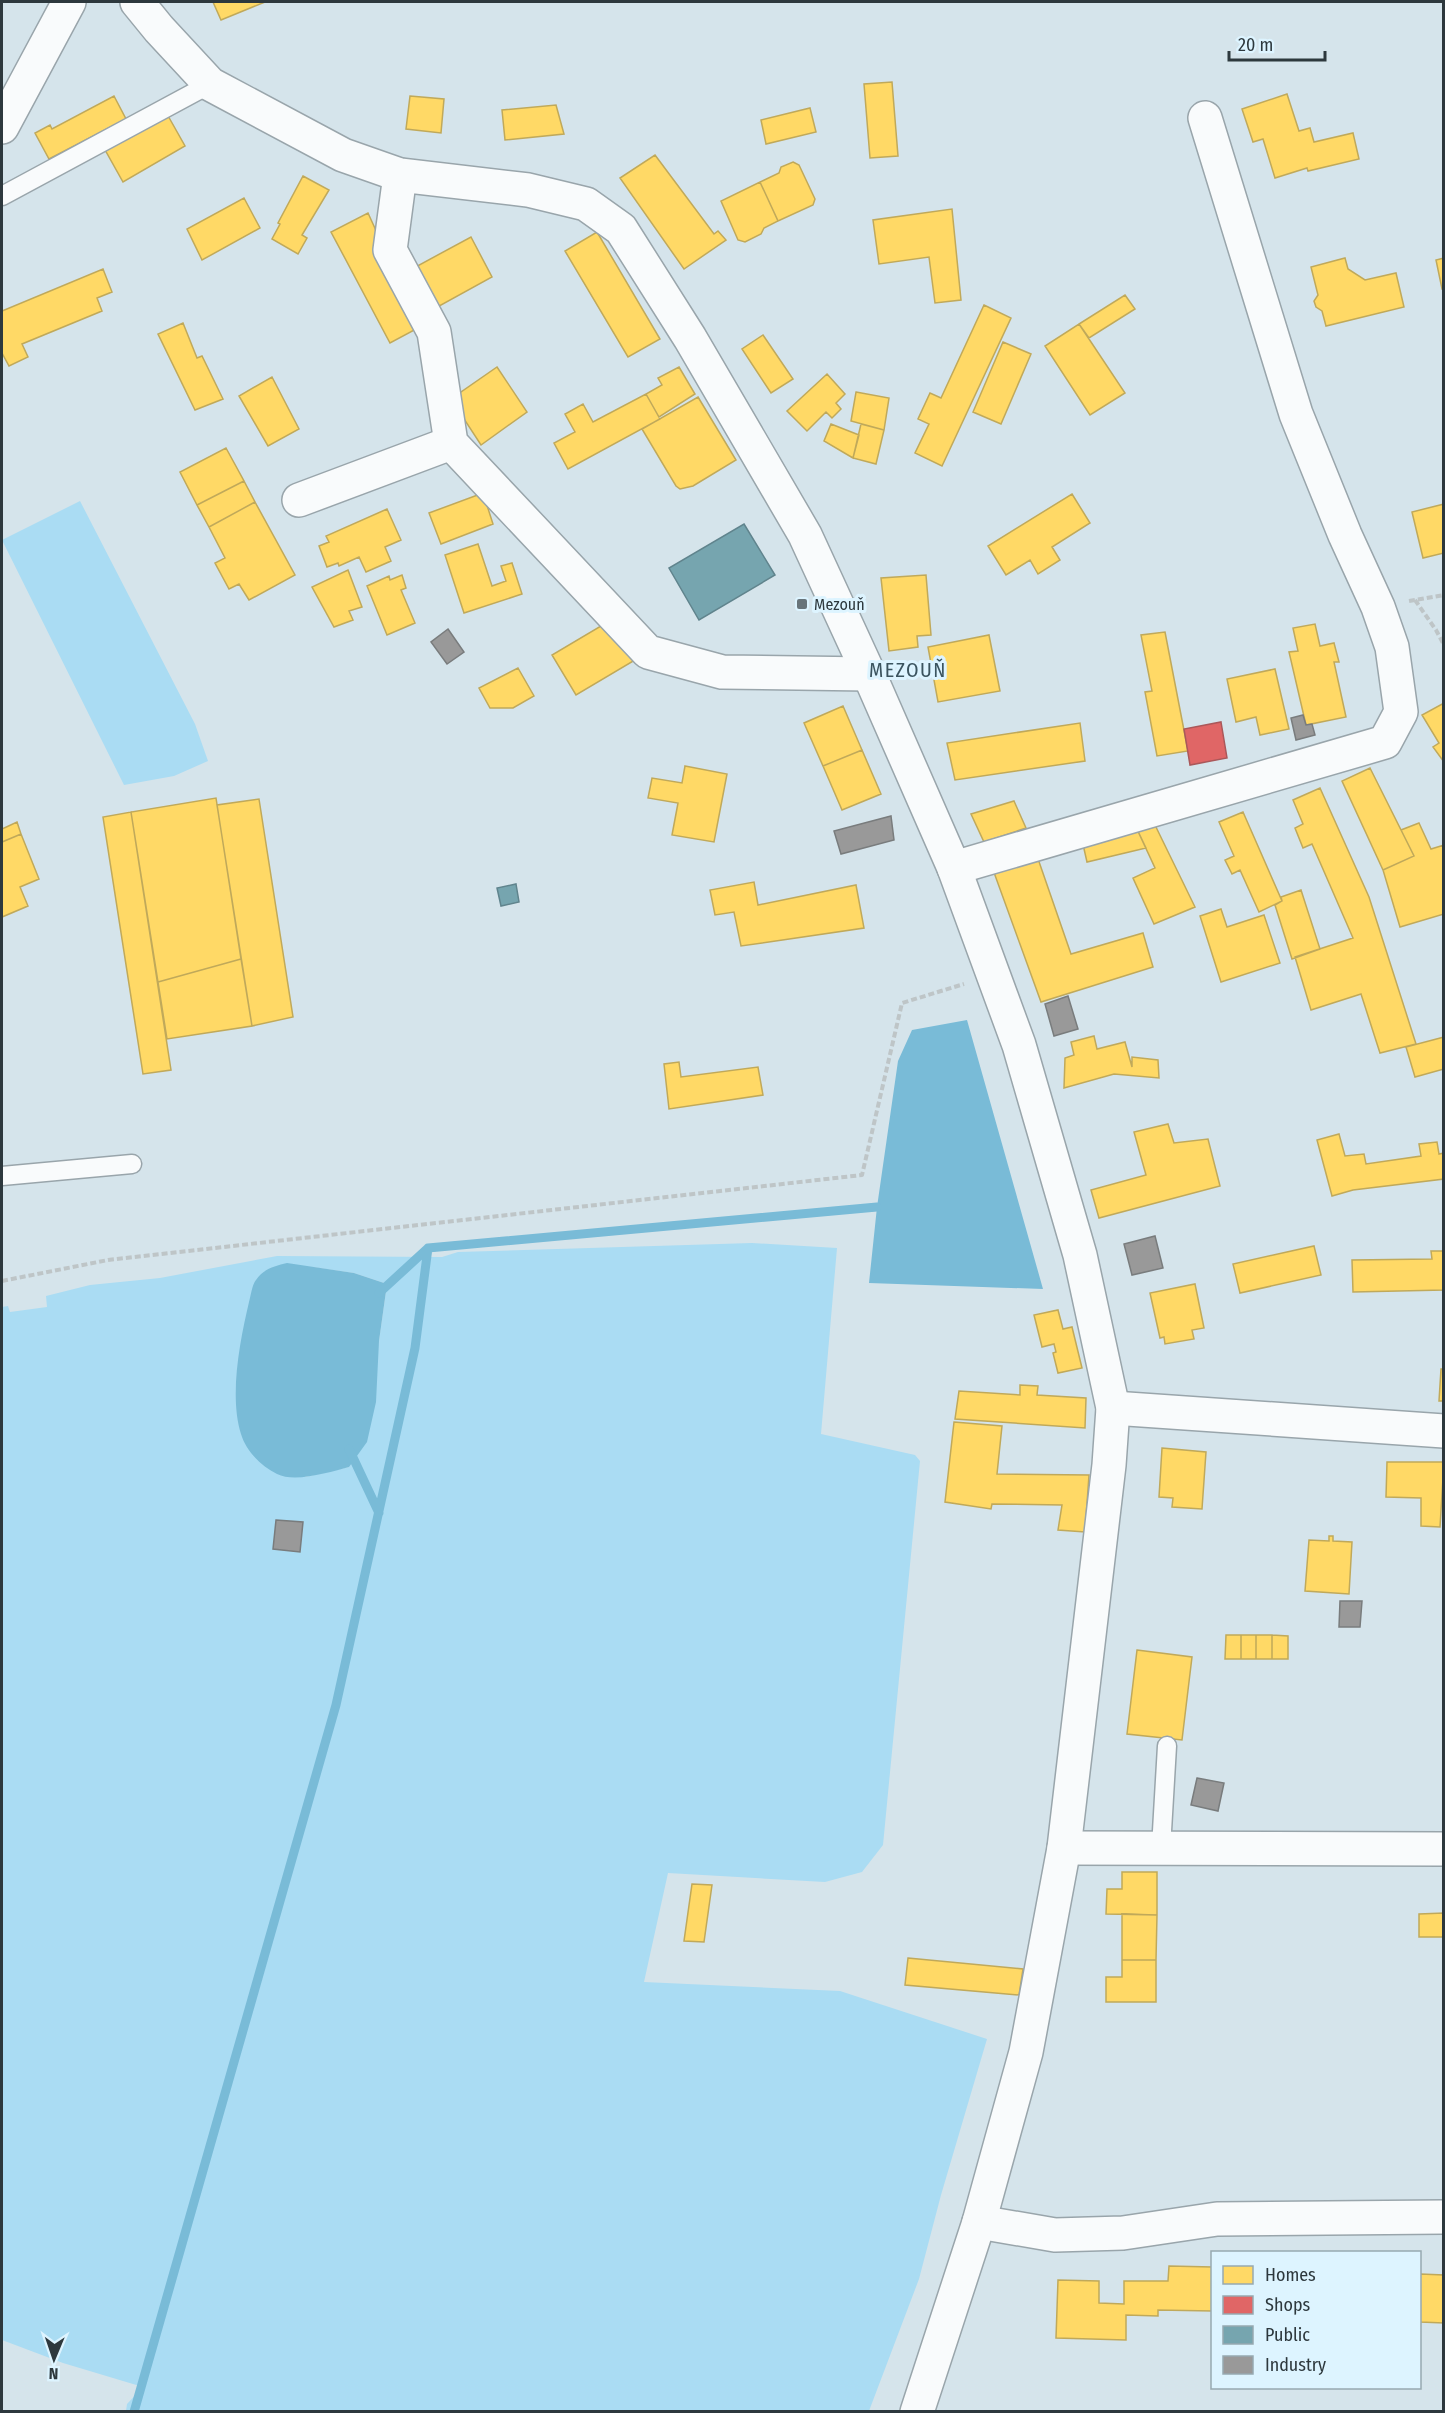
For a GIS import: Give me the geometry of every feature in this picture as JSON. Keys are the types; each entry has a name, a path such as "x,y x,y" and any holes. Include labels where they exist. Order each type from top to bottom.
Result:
{"street":[{"path":"2,127 69,2"},
{"path":"137,2 210,84 343,155 400,175 528,190 586,204 621,229 690,338 805,535 954,868 1019,1045 1080,1255 1113,1408 1109,1465 1065,1848 1026,2052 979,2222 917,2412"},
{"path":"954,868 1385,742 1401,712 1392,647 1378,607 1345,536 1296,414 1205,118"},
{"path":"400,175 390,250 434,332 451,443 648,652 722,672 869,674"},
{"path":"299,500 451,443"},
{"path":"1113,1408 1443,1431"},
{"path":"1065,1848 1443,1850"},
{"path":"979,2222 1055,2235 1123,2233 1216,2219 1443,2217"}],"lane":[{"path":"2,196 210,84"},
{"path":"2,1176 132,1164"},
{"path":"1161,1848 1167,1746"}],"path":[{"path":"1415,600 1436,630 1443,645"},
{"path":"2,1281 108,1260 862,1175 902,1003 993,975"}],"shaded area":[{"path":"80,501 195,724 208,761 174,776 124,785 2,540"},
{"path":"967,1020 1043,1289 869,1283 877,1207 898,1061 912,1030"},
{"path":"752,1243 837,1248 821,1434 915,1455 920,1461 883,1845 862,1872 825,1882 668,1873 644,1982 840,1991 987,2039 919,2279 869,2411 126,2411 127,2404 143,2387 63,2363 2,2340 2,1307 8,1306 10,1312 47,1307 46,1296 90,1285 160,1278 277,1256 442,1257 458,1252","holes":["312,1267 354,1273 387,1284 379,1341 349,1467 305,1477"]},
{"path":"287,1263 354,1273 387,1284 379,1341 376,1402 367,1442 349,1467 303,1477 277,1474 255,1457 246,1446 241,1434 236,1403 239,1350 254,1285 259,1276 266,1271"}],"building: Homes":[{"path":"213,2 265,2 221,20"},
{"path":"892,82 898,156 870,158 864,84"},
{"path":"1287,94 1299,131 1310,128 1314,142 1353,133 1359,159 1308,171 1307,168 1275,178 1263,139 1253,142 1242,109"},
{"path":"114,96 126,119 49,159 35,133 50,125 52,129"},
{"path":"410,96 444,99 441,133 406,129"},
{"path":"556,105 564,134 505,140 502,110"},
{"path":"810,108 816,132 766,144 761,120"},
{"path":"167,114 185,146 123,182 104,148"},
{"path":"655,155 714,234 718,231 726,240 684,269 620,178"},
{"path":"793,162 799,165 815,199 813,205 778,221 760,182 779,173 781,167"},
{"path":"303,176 329,190 302,235 307,238 298,254 272,239"},
{"path":"760,182 778,221 764,228 761,234 745,242 738,240 721,201"},
{"path":"244,198 260,228 202,260 187,229"},
{"path":"952,209 961,300 935,303 929,257 879,264 873,220"},
{"path":"368,213 420,327 390,343 331,232"},
{"path":"597,232 660,339 628,357 565,251"},
{"path":"471,237 492,277 432,310 410,270"},
{"path":"1345,258 1348,269 1365,280 1396,273 1404,307 1326,326 1322,311 1316,307 1314,301 1318,295 1311,267"},
{"path":"1444,258 1444,288 1442,289 1436,260"},
{"path":"103,269 112,292 97,298 102,311 22,344 28,357 9,366 2,353 2,311"},
{"path":"1125,295 1135,309 1089,338 1079,324"},
{"path":"984,305 1011,318 942,466 915,453 929,424 918,419 930,393 941,398"},
{"path":"183,323 197,358 202,356 223,399 195,410 158,334"},
{"path":"1079,324 1125,393 1090,415 1045,346"},
{"path":"763,335 793,379 771,393 742,349"},
{"path":"1003,342 1031,354 1001,424 973,412"},
{"path":"497,367 527,412 481,445 451,399"},
{"path":"679,367 695,394 659,417 646,394 662,385 658,378"},
{"path":"827,374 845,394 836,403 841,409 832,418 826,412 807,431 787,411"},
{"path":"272,377 299,429 268,446 239,396"},
{"path":"856,392 889,398 884,430 851,421"},
{"path":"646,394 660,419 568,469 554,443 575,432 565,414 583,404 593,422"},
{"path":"698,397 736,460 693,486 680,489 642,429"},
{"path":"831,424 859,435 853,458 824,441"},
{"path":"861,424 884,430 876,464 853,458"},
{"path":"226,448 244,481 197,505 180,472"},
{"path":"244,481 255,502 209,527 197,505"},
{"path":"483,493 493,524 441,544 429,513"},
{"path":"1072,494 1090,523 1052,547 1060,560 1038,574 1030,560 1006,575 988,546"},
{"path":"255,502 295,575 249,600 239,584 229,589 215,563 225,558 209,527"},
{"path":"1444,504 1444,553 1423,558 1412,512"},
{"path":"387,509 401,540 385,547 391,561 366,572 359,557 339,566 338,563 327,567 319,546 329,542 326,536"},
{"path":"478,544 492,586 506,581 501,566 512,563 522,594 464,613 445,555"},
{"path":"348,570 362,607 349,611 353,620 334,627 312,587"},
{"path":"402,575 406,588 401,590 415,623 387,635 367,586 389,576 390,580"},
{"path":"926,575 931,635 917,636 918,647 889,651 881,578"},
{"path":"611,620 635,660 576,695 552,655"},
{"path":"1315,624 1320,646 1334,643 1339,662 1334,662 1346,717 1306,725 1289,652 1298,651 1293,628"},
{"path":"1165,632 1188,751 1157,756 1145,692 1152,691 1141,635"},
{"path":"989,635 1000,691 938,702 928,647"},
{"path":"518,668 534,696 513,708 490,708 479,688"},
{"path":"1275,669 1289,729 1260,735 1256,717 1236,722 1227,679"},
{"path":"1444,703 1444,762 1433,747 1439,743 1422,715"},
{"path":"843,706 862,750 823,766 804,723"},
{"path":"1080,723 1085,761 955,780 947,743"},
{"path":"862,750 881,794 842,810 823,766"},
{"path":"685,766 727,774 714,842 672,835 678,803 648,798 652,778 682,783"},
{"path":"1370,768 1414,856 1383,870 1342,781"},
{"path":"1320,788 1369,897 1416,1044 1380,1053 1361,994 1311,1010 1295,957 1353,938 1312,844 1303,848 1295,828 1303,824 1293,800"},
{"path":"216,798 241,959 158,982 131,812"},
{"path":"259,799 293,1017 252,1026 217,805"},
{"path":"1014,801 1026,828 984,842 971,814"},
{"path":"131,812 171,1070 143,1074 103,817"},
{"path":"1243,812 1282,901 1259,912 1240,870 1232,874 1225,860 1234,856 1219,822"},
{"path":"17,822 21,834 2,842 2,829"},
{"path":"1154,823 1195,907 1154,924 1133,878 1155,868 1136,827"},
{"path":"1419,823 1431,849 1444,845 1444,914 1400,927 1383,870 1414,856 1401,830"},
{"path":"1136,827 1146,848 1087,862 1082,840"},
{"path":"21,834 39,879 20,887 28,906 2,917 2,842"},
{"path":"1036,853 1071,954 1143,933 1153,967 1041,1002 992,867"},
{"path":"754,882 758,905 856,885 864,928 741,946 734,912 715,915 710,890"},
{"path":"1301,890 1320,949 1292,959 1275,905 1282,901 1281,897"},
{"path":"1221,909 1227,927 1264,915 1280,963 1221,982 1200,916"},
{"path":"241,959 252,1026 167,1039 158,982"},
{"path":"1094,1036 1097,1049 1125,1042 1132,1067 1132,1057 1158,1060 1159,1078 1114,1074 1064,1088 1065,1058 1074,1055 1071,1042"},
{"path":"1444,1037 1444,1069 1415,1077 1406,1047"},
{"path":"679,1062 681,1077 758,1067 763,1095 669,1109 664,1064"},
{"path":"1168,1124 1174,1143 1208,1139 1220,1186 1099,1218 1091,1190 1146,1175 1134,1132"},
{"path":"1339,1134 1345,1156 1364,1154 1366,1164 1421,1156 1419,1144 1437,1142 1439,1154 1444,1153 1444,1179 1353,1190 1332,1196 1317,1140"},
{"path":"1314,1246 1321,1275 1240,1293 1233,1264"},
{"path":"1431,1251 1444,1251 1444,1290 1353,1292 1352,1260 1432,1259"},
{"path":"1195,1284 1204,1328 1192,1330 1194,1339 1165,1344 1164,1337 1160,1338 1150,1293"},
{"path":"1058,1310 1063,1329 1072,1327 1082,1368 1058,1373 1053,1353 1056,1352 1054,1344 1042,1347 1034,1315"},
{"path":"1441,1369 1444,1369 1444,1401 1439,1401"},
{"path":"1020,1385 1038,1386 1037,1395 1086,1398 1085,1428 955,1419 959,1391 1020,1395"},
{"path":"954,1422 1002,1426 997,1474 1089,1475 1085,1532 1058,1530 1062,1505 992,1504 991,1509 945,1502"},
{"path":"1162,1448 1206,1452 1202,1509 1172,1507 1173,1498 1159,1497"},
{"path":"1387,1462 1444,1462 1440,1527 1421,1526 1421,1498 1386,1497"},
{"path":"1329,1536 1333,1536 1333,1541 1352,1542 1349,1594 1305,1591 1309,1540 1329,1541"},
{"path":"1226,1635 1241,1635 1241,1659 1225,1659"},
{"path":"1241,1635 1256,1635 1256,1659 1241,1659"},
{"path":"1256,1635 1272,1635 1272,1659 1256,1659"},
{"path":"1272,1635 1288,1636 1288,1659 1272,1659"},
{"path":"1137,1650 1192,1657 1182,1740 1127,1734"},
{"path":"1122,1872 1157,1872 1157,1915 1106,1914 1107,1889 1122,1889"},
{"path":"692,1884 712,1885 704,1942 684,1941"},
{"path":"1444,1913 1444,1937 1419,1937 1419,1914"},
{"path":"1122,1914 1157,1915 1156,1960 1122,1960"},
{"path":"908,1958 1023,1969 1019,1995 905,1985"},
{"path":"1122,1960 1156,1960 1156,2002 1106,2002 1106,1977 1122,1977"},
{"path":"1169,2266 1211,2267 1211,2311 1158,2310 1158,2316 1126,2315 1126,2340 1056,2338 1058,2280 1099,2281 1099,2303 1124,2304 1124,2281 1168,2281"},
{"path":"1421,2274 1444,2275 1444,2323 1421,2322"}],"building: Shops":[{"path":"1221,722 1227,758 1190,765 1184,729"}],"building: Public":[{"path":"744,524 775,575 699,620 669,568"},
{"path":"516,884 519,902 501,906 497,888"}],"building: Industry":[{"path":"448,629 464,652 447,664 431,642"},
{"path":"1303,715 1306,725 1312,724 1315,735 1296,740 1291,718"},
{"path":"891,816 894,840 841,854 834,831"},
{"path":"1068,996 1078,1029 1054,1036 1045,1004"},
{"path":"1155,1236 1163,1268 1132,1275 1124,1244"},
{"path":"276,1520 303,1522 300,1552 273,1549"},
{"path":"1340,1601 1362,1601 1360,1627 1339,1627"},
{"path":"1197,1778 1224,1783 1218,1811 1191,1805"}],"waterway":[{"path":"134,2412 336,1705 415,1348 428,1248 877,1207"},
{"path":"379,1293 428,1248"},
{"path":"349,1449 379,1513"}],"place":[{"name":"Mezouň","path":"802,604"}],"district":[{"name":"MEZOUŇ","path":"908,670"}]}
